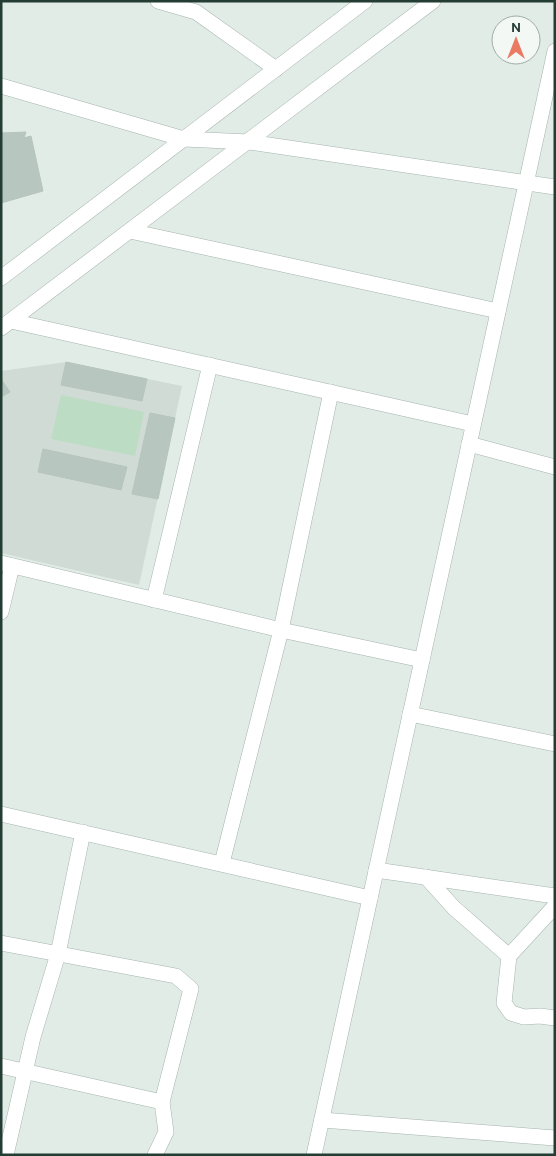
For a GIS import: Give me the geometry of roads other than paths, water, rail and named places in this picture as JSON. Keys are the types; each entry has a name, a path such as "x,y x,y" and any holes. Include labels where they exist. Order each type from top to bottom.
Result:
{"street":[{"path":"158,1 196,6 276,69"},
{"path":"1,278 366,1"},
{"path":"6,324 433,1"},
{"path":"314,1155 526,182 553,69 555,51"},
{"path":"1,86 184,139 249,142 555,187"},
{"path":"130,231 498,311"},
{"path":"6,324 210,365 473,424"},
{"path":"154,600 210,365"},
{"path":"222,863 281,630 330,392"},
{"path":"469,444 555,467"},
{"path":"1,612 6,565 281,630 422,660"},
{"path":"410,714 555,744"},
{"path":"1,814 370,898"},
{"path":"6,1155 33,1037 58,954 83,832"},
{"path":"376,870 555,896"},
{"path":"426,877 454,908 509,956"},
{"path":"555,906 509,956 504,1003 511,1013 524,1017 540,1016 555,1018"},
{"path":"1,943 176,976 190,989 162,1102 166,1132 155,1155"},
{"path":"1,1066 26,1070 162,1102"},
{"path":"322,1120 555,1138"}]}
